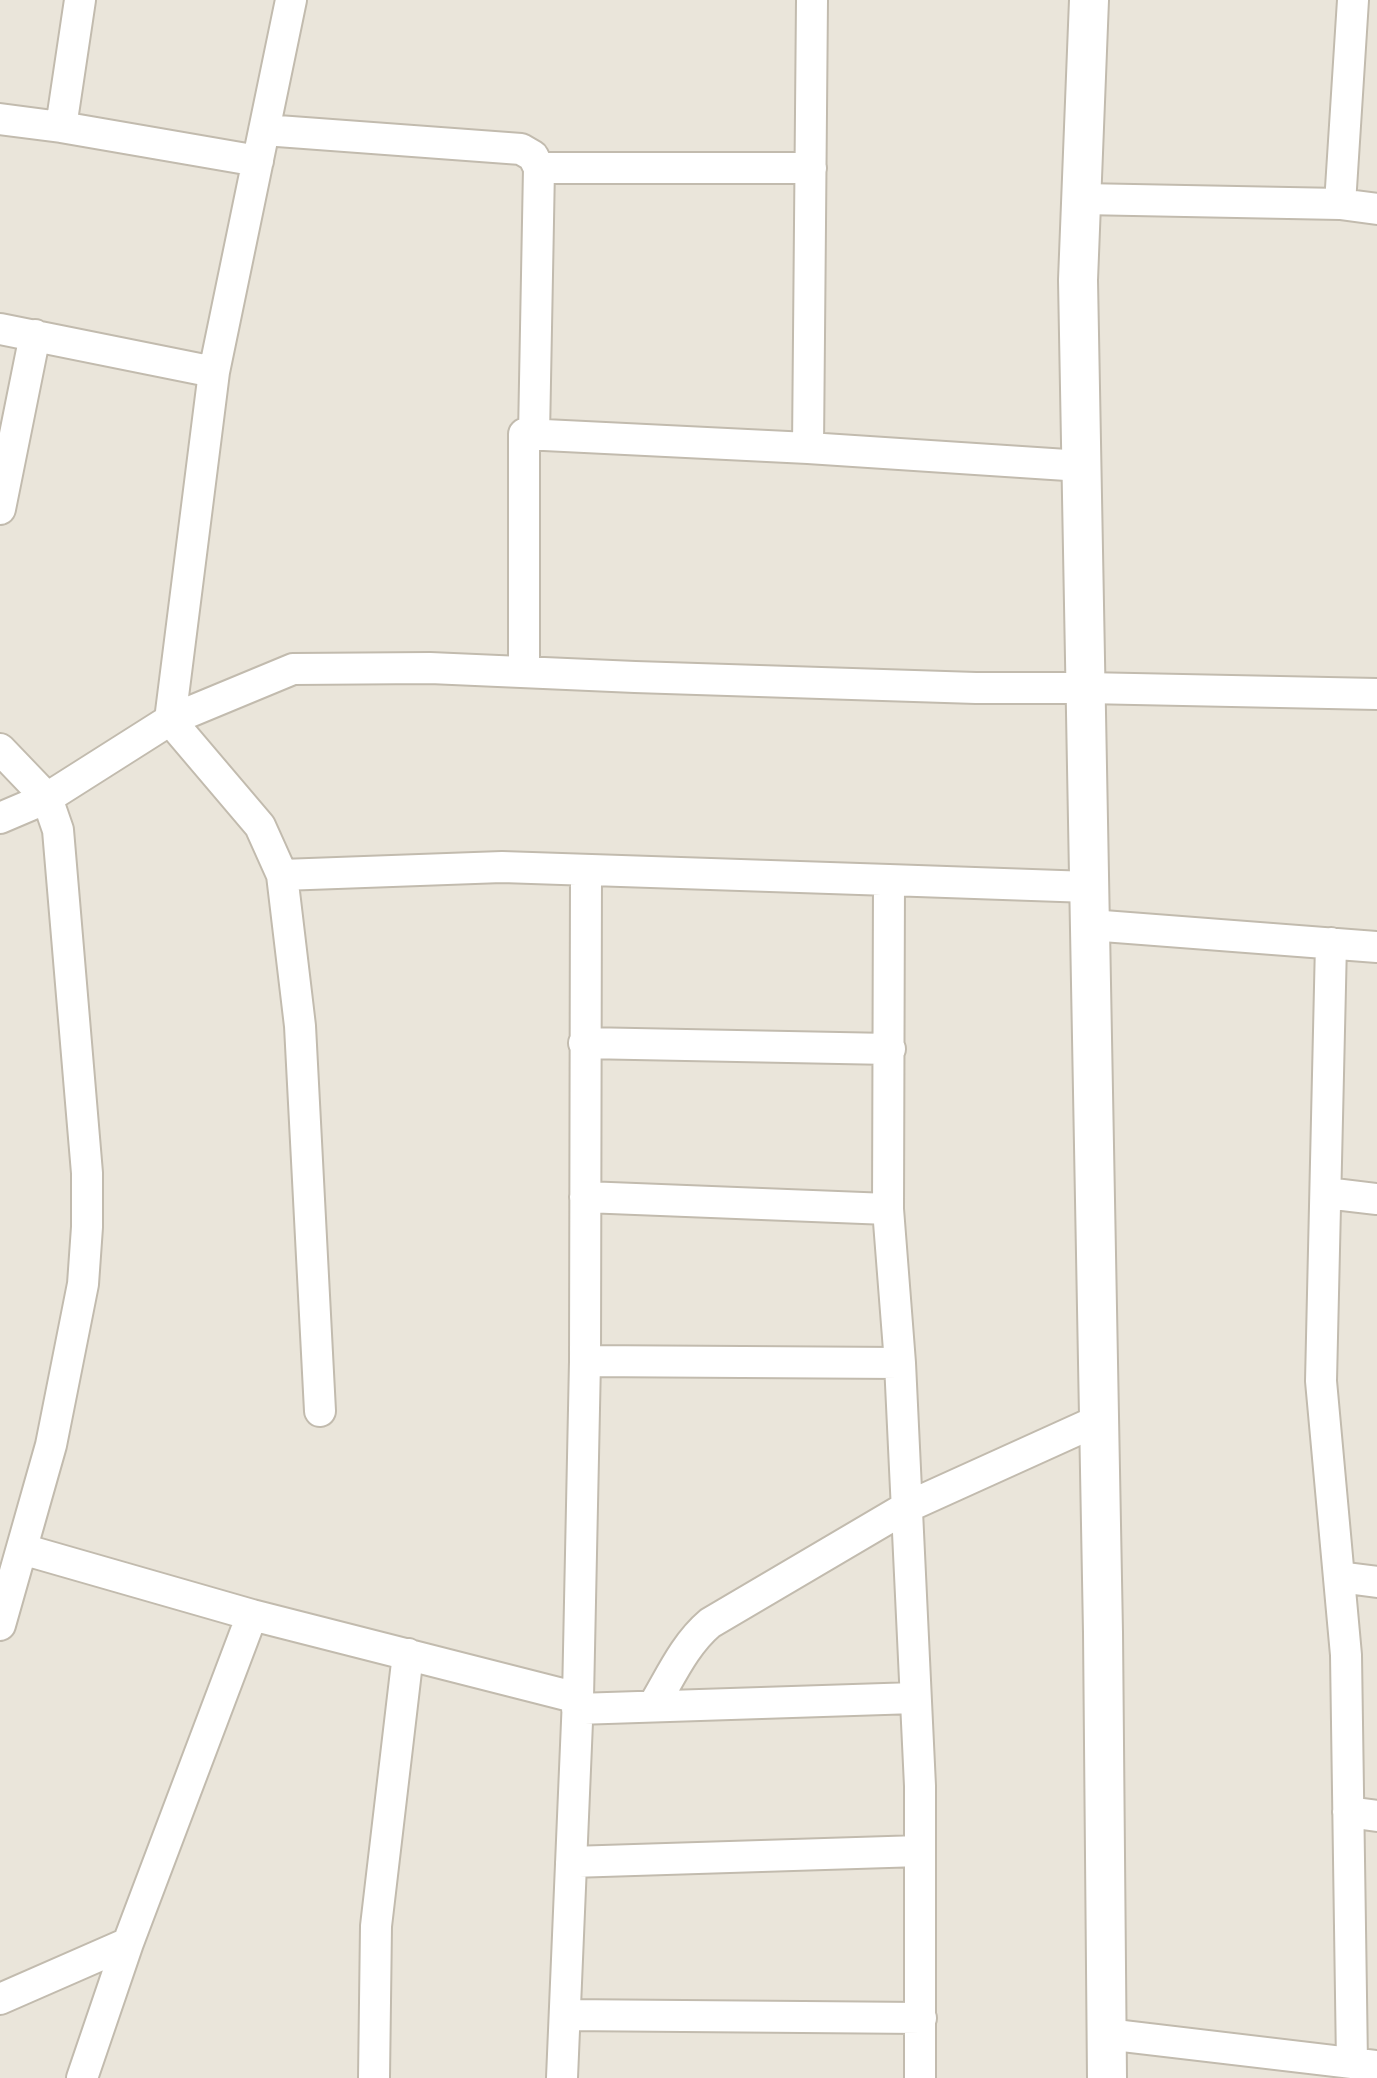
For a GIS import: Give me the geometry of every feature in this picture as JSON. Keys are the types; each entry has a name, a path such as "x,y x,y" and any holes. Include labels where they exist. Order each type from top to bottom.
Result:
{"street":[{"path":"61,127 80,0"},
{"path":"291,0 214,372 170,720 260,826 282,875 300,1026 320,1411"},
{"path":"808,448 812,0"},
{"path":"1089,0 1078,280 1099,1420 1107,2078"},
{"path":"1340,204 1353,0"},
{"path":"0,119 258,161"},
{"path":"264,130 521,149 533,156 539,168 534,435"},
{"path":"539,168 811,168"},
{"path":"1082,199 1340,204 1377,209"},
{"path":"0,329 214,372"},
{"path":"0,508 35,335"},
{"path":"524,672 524,434 1082,466"},
{"path":"0,818 47,798 170,720 293,669 430,668 976,688 1377,694"},
{"path":"0,749 47,798 58,830 87,1173 83,1284 51,1445 0,1625"},
{"path":"282,875 502,867 1089,887"},
{"path":"562,2078 578,1703 585,1361 586,870"},
{"path":"889,880 888,1209 900,1363 920,1786 920,2078"},
{"path":"1090,925 1377,947"},
{"path":"1106,2034 1364,2064 1363,1814 1321,1381 1331,943"},
{"path":"584,1043 890,1049"},
{"path":"1326,1193 1377,1199"},
{"path":"585,1197 888,1209"},
{"path":"585,1361 900,1363"},
{"path":"653,1706 689,1646 710,1623 907,1507 1099,1420"},
{"path":"22,1549 578,1703 653,1706 915,1698"},
{"path":"1339,1577 1377,1582"},
{"path":"82,2078 128,1943 252,1615"},
{"path":"374,2078 376,1926 408,1654"},
{"path":"571,1862 920,1851"},
{"path":"0,1999 128,1943"},
{"path":"565,2015 921,2018"}],"shaded area":[{"path":"0,0 1377,0 1377,2078 0,2078"}]}
